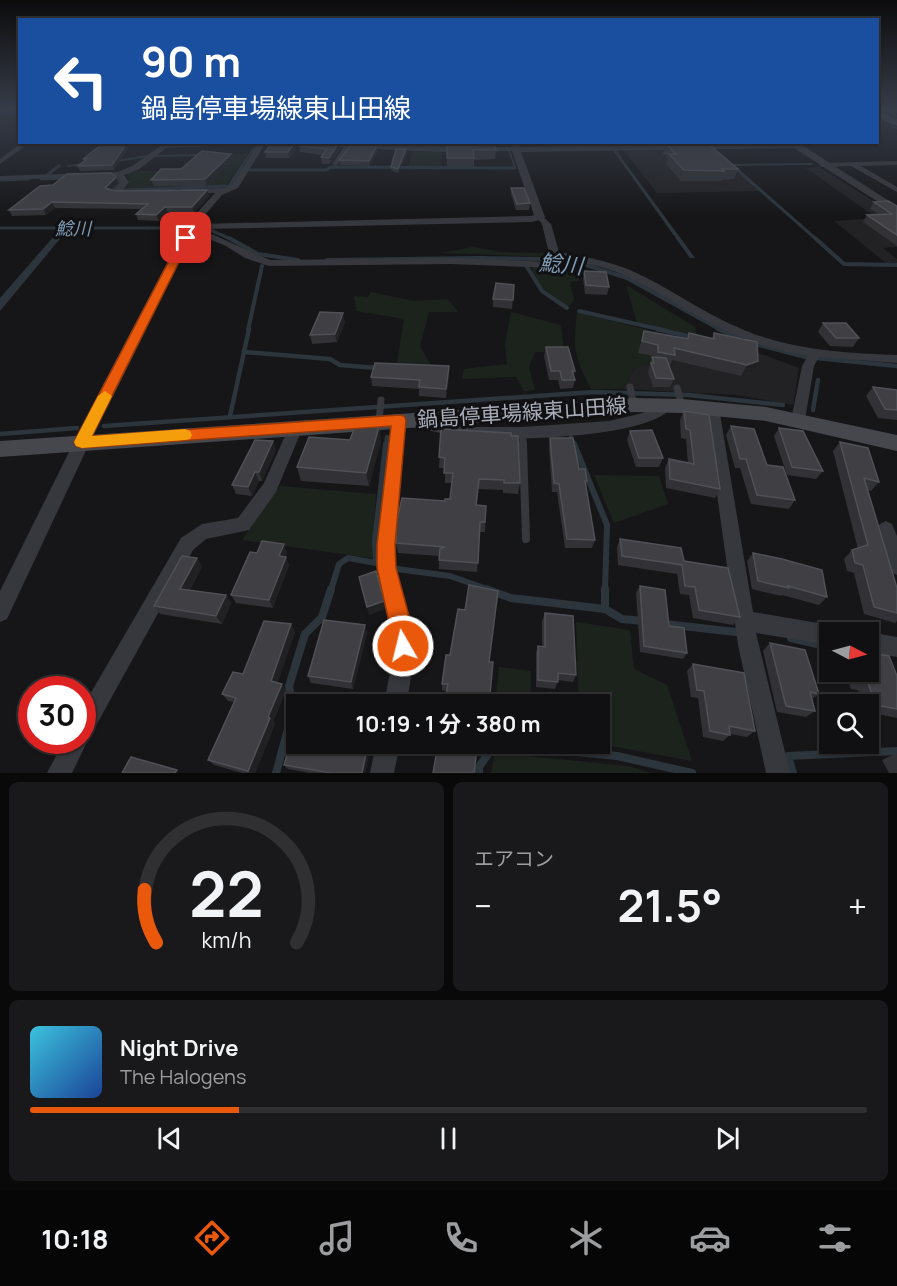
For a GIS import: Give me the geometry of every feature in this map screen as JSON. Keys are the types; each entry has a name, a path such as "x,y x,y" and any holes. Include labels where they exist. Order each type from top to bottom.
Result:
{"main road":[{"name":"鍋島停車場線東山田線","path":"0,449 296,427 632,396 676,399 712,408 798,420 897,443"}],"street":[{"path":"0,162 22,146"},
{"path":"0,178 119,174 135,168 161,146"},
{"path":"194,230 193,223 219,193 235,186 260,146"},
{"path":"336,164 348,146"},
{"path":"516,146 540,217 546,224 556,260"},
{"path":"795,146 897,211"},
{"path":"823,165 897,163"},
{"path":"852,164 897,189"},
{"path":"119,174 126,182 117,192 140,192"},
{"path":"877,177 897,177"},
{"path":"174,191 225,190"},
{"path":"0,612 82,442 186,238 194,230 217,224 540,217"},
{"path":"194,230 269,263 587,260 627,273 712,321 741,334 811,360 897,359"},
{"path":"798,420 811,360"},
{"path":"397,694 402,670 403,646 402,627 387,568 386,417 471,432 524,433 609,426 647,417 676,399"},
{"path":"712,408 748,645 778,773"},
{"path":"96,706 187,543 202,532 243,525 270,488 296,427"},
{"path":"886,529 897,566"},
{"path":"745,621 819,633"},
{"path":"879,644 897,646"},
{"path":"59,773 70,754"},
{"path":"382,773 386,754"}],"lane":[{"path":"381,400 386,417"},
{"path":"524,433 526,539"}],"shaded area":[{"path":"712,148 760,191 657,193 623,149"},
{"path":"612,149 615,149 695,258 690,258"},
{"path":"413,151 442,152 441,168 408,167"},
{"path":"197,154 248,154 227,185 207,188 123,189 129,182 127,173 149,171 216,178 226,168 186,167"},
{"path":"819,167 897,216 897,247 883,248 897,259 897,263 886,263 834,221 877,218 806,168"},
{"path":"64,234 0,311 0,298 55,235"},
{"path":"472,247 502,252 549,253 547,257 441,253"},
{"path":"531,265 578,268 580,281 570,282 574,300 569,306 545,290 535,278"},
{"path":"626,285 695,327 697,335 637,323"},
{"path":"371,292 413,301 448,299 458,312 429,312 420,346 432,367 397,364 404,319 356,311 354,296 368,297"},
{"path":"511,312 561,325 564,352 535,352 529,367 535,390 524,391 516,377 462,379 464,369 507,364 505,344"},
{"path":"577,312 652,331 651,364 636,368 622,389 591,389 576,352"},
{"path":"652,331 756,352 799,368 793,405 736,395 622,389 636,368 651,364"},
{"path":"594,475 659,476 668,504 614,523"},
{"path":"280,486 376,494 372,558 242,540"},
{"path":"576,622 630,630 634,669 667,685 692,761 610,746 610,694 579,694"},
{"path":"499,667 531,671 530,694 496,694"},
{"path":"495,754 505,754 629,766 651,773 491,773"}],"building":[{"path":"99,146 125,146 112,165 78,166 88,158 83,159"},
{"path":"270,146 292,146 288,152 265,152"},
{"path":"300,146 336,146 329,158 321,157 327,149"},
{"path":"350,146 377,146 369,161 339,160"},
{"path":"447,146 495,146 496,150 473,150 474,158 447,158"},
{"path":"668,146 711,146 738,169 684,170 669,154 676,154"},
{"path":"396,149 406,149 398,169 391,167"},
{"path":"202,151 231,154 205,179 151,180 161,169 181,169"},
{"path":"111,173 116,177 105,188 115,191 207,190 192,207 165,207 156,215 136,214 148,204 52,202 43,209 9,210 40,186 53,185 67,174"},
{"path":"511,188 524,188 530,203 517,204"},
{"path":"888,201 897,206 897,235 867,215 892,214 874,202"},
{"path":"584,271 606,272 609,287 586,285"},
{"path":"496,283 514,285 513,300 493,299"},
{"path":"320,312 343,313 335,334 310,335"},
{"path":"823,323 846,323 859,338 836,338"},
{"path":"644,331 688,339 689,333 714,339 714,333 757,342 758,361 747,365 674,348 675,355 658,352 658,345 642,341"},
{"path":"546,347 568,347 575,371 572,371 575,380 562,380 560,371 551,371"},
{"path":"652,357 666,358 674,379 656,378 651,363 654,363"},
{"path":"375,363 449,366 446,389 419,387 420,380 371,377"},
{"path":"873,387 897,390 897,410 885,409"},
{"path":"684,411 709,415 720,489 670,479 669,459 694,464 690,430 686,429"},
{"path":"355,426 379,427 366,473 297,467 309,437 350,440"},
{"path":"731,426 754,429 767,465 783,467 795,500 757,495 746,459 740,459"},
{"path":"779,428 803,431 823,471 792,467"},
{"path":"441,429 511,433 511,436 518,436 520,483 479,479 476,505 486,506 485,522 480,522 478,563 439,560 440,549 445,547 396,543 396,525 402,498 445,501 445,499 450,499 453,473 444,473 445,458 439,457"},
{"path":"652,430 663,458 639,458 630,431"},
{"path":"550,438 573,438 579,469 585,469 595,540 567,539 559,484 554,483"},
{"path":"255,440 273,441 259,472 255,472 248,487 232,485"},
{"path":"840,442 868,448 879,482 864,478 897,588 897,613 874,607 863,565 855,563 852,550 868,545"},
{"path":"620,539 681,548 684,561 728,568 740,617 699,610 695,587 685,586 682,565 622,556"},
{"path":"262,541 284,544 279,556 286,557 269,600 231,595 250,552 257,553"},
{"path":"753,553 822,570 827,597 788,586 789,588 758,581"},
{"path":"182,556 197,558 180,589 226,595 216,616 154,606"},
{"path":"376,571 384,601 367,607 359,577"},
{"path":"469,585 498,591 489,662 493,662 490,694 446,694 448,684 442,684 446,655 450,655 458,609 465,610"},
{"path":"640,586 665,590 669,626 684,628 687,653 644,646"},
{"path":"545,613 573,616 576,675 558,673 558,682 538,680 538,646 545,647"},
{"path":"324,620 365,625 351,682 308,676"},
{"path":"264,621 291,624 271,681 282,684 248,771 208,760 236,698 222,694 233,672 243,674"},
{"path":"770,643 805,650 819,694 810,692 815,711 786,706"},
{"path":"879,654 889,656 897,676 897,709 879,706 879,694 872,694 868,683 861,682 879,682"},
{"path":"693,664 744,673 755,731 729,726 730,735 710,731 704,691 697,690"},
{"path":"287,754 366,754 362,773 331,773 284,765"},
{"path":"436,754 476,754 474,773 433,773"},
{"path":"131,757 177,770 175,773 122,773"}],"waterway":[{"path":"241,167 255,146"},
{"path":"509,151 515,167"},
{"path":"155,156 199,155"},
{"path":"117,161 147,156"},
{"path":"68,166 85,164"},
{"path":"731,165 812,164"},
{"path":"47,175 59,166 57,167"},
{"path":"124,190 229,186 242,166"},
{"path":"330,167 515,168 514,166"},
{"path":"735,167 733,166 816,239"},
{"path":"249,170 327,170 330,167"},
{"path":"330,167 422,167"},
{"path":"41,179 67,178"},
{"path":"112,178 116,178 121,183 113,190"},
{"path":"0,180 29,179"},
{"name":"鯰川","path":"0,228 183,228"},
{"name":"鯰川","path":"210,230 230,239"},
{"path":"815,238 844,264 897,265"},
{"name":"鯰川","path":"230,239 258,254 298,260"},
{"name":"鯰川","path":"327,260 479,258 542,259 583,264 627,278 721,330"},
{"path":"248,330 262,266"},
{"path":"527,267 542,291 567,308"},
{"path":"579,311 663,330"},
{"path":"230,416 249,329"},
{"path":"657,329 692,337"},
{"name":"鯰川","path":"718,329 739,338"},
{"name":"鯰川","path":"752,343 806,357 897,366"},
{"path":"244,352 330,359 340,365 377,368"},
{"path":"813,410 818,380"},
{"path":"104,426 594,392 689,395 783,405"},
{"path":"0,434 77,428"},
{"path":"386,445 387,437"},
{"path":"571,437 574,445"},
{"path":"331,590 339,564 348,558 376,563 375,541 386,444"},
{"path":"574,444 607,525 605,590"},
{"path":"397,569 450,576 490,590"},
{"path":"276,773 293,711 289,686 305,634 322,617 331,589"},
{"path":"486,589 511,598 605,609"},
{"path":"605,590 605,609"},
{"path":"605,609 622,619 644,621"},
{"path":"665,624 736,632"},
{"path":"791,638 819,644"},
{"path":"793,773 788,756 897,751"},
{"path":"479,773 479,767 488,754"},
{"path":"597,754 617,756 692,773"}],"slow traffic":[{"path":"105,396 82,442 185,435"}],"route":[{"path":"186,238 82,442 399,420 386,545 387,568 402,627 403,646"}]}
